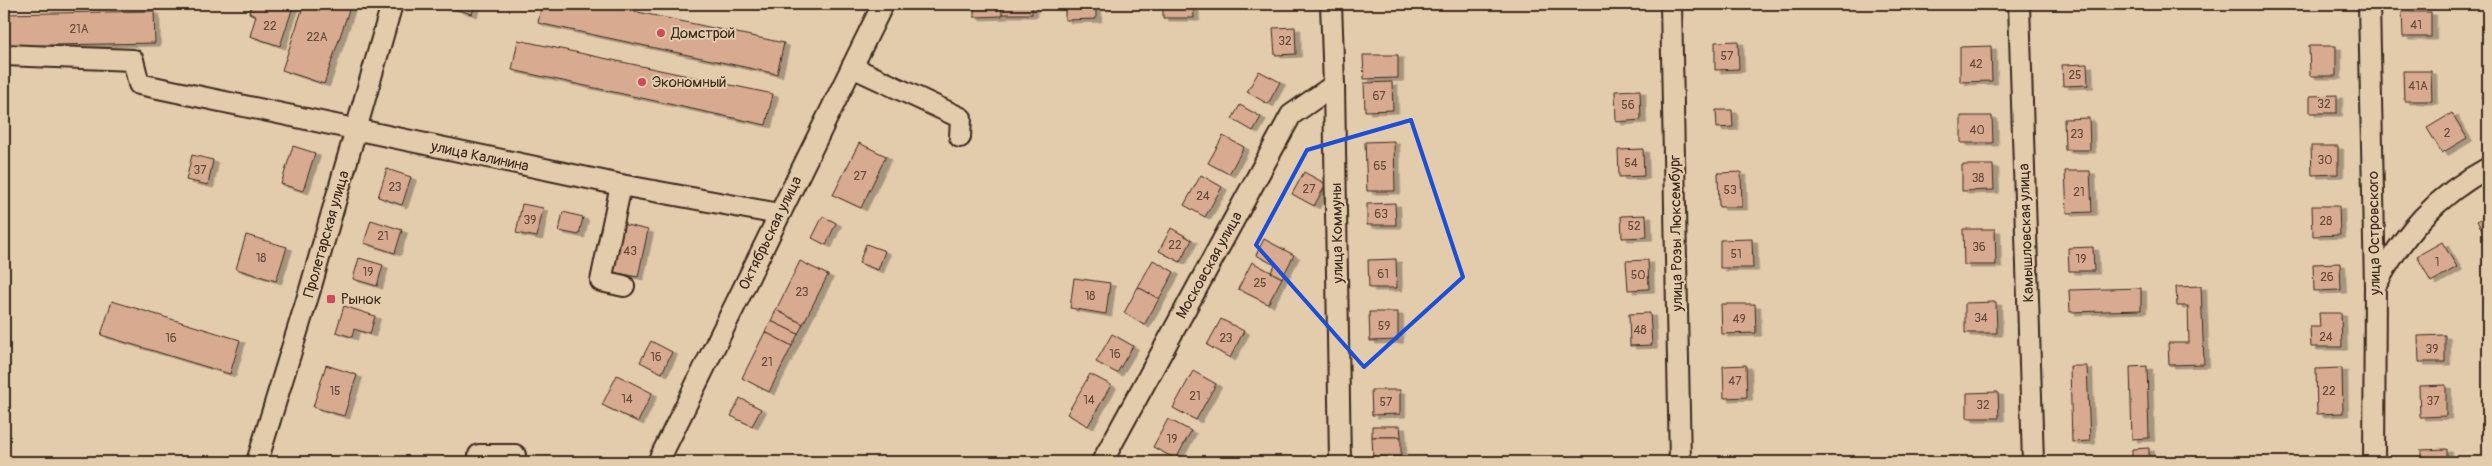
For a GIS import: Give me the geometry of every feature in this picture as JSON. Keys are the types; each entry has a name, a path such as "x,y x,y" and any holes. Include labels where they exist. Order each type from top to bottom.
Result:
{"street":[{"name":"Пролетарская улица","path":"257,462 357,130 392,4"},
{"name":"Октябрьская улица","path":"658,462 883,4"},
{"name":"улица Коммуны","path":"1331,4 1340,462"},
{"name":"улица Розы Люксембург","path":"1671,4 1680,462"},
{"name":"Камышловская улица","path":"2019,4 2033,462"},
{"name":"улица Островского","path":"2369,4 2375,287 2374,462"},
{"name":"улица Калинина","path":"4,55 133,60 139,84 621,185 779,214"},
{"path":"852,67 961,118 960,137"},
{"name":"Московская улица","path":"1102,462 1291,115 1334,85"},
{"path":"2375,287 2391,256 2412,228 2436,203 2463,182 2488,168"},
{"path":"621,185 601,281 624,286"},
{"path":"478,455 515,455 515,462"}],"highlighted area":[{"path":"1411,120 1463,277 1364,367 1256,245 1307,150"}],"building":[{"path":"252,4 294,4 280,46 250,36 256,16 249,13"},
{"path":"304,4 351,4 324,84 282,70"},
{"path":"439,4 475,4 472,14"},
{"path":"542,4 600,4 784,43 777,74 538,23"},
{"path":"974,4 1002,4 1002,16 974,17"},
{"path":"1002,4 1032,4 1032,14 1002,14"},
{"path":"1065,4 1096,4 1096,19 1065,20"},
{"path":"1163,4 1193,4 1194,18 1163,18"},
{"path":"154,11 155,43 4,46 4,14"},
{"path":"2402,12 2431,12 2431,37 2403,37"},
{"path":"1295,27 1296,54 1275,55 1273,28"},
{"path":"518,40 773,94 766,125 512,70"},
{"path":"1738,41 1739,69 1715,70 1715,42"},
{"path":"1991,46 1992,81 1960,82 1960,47"},
{"path":"2309,46 2336,46 2336,76 2310,76"},
{"path":"1363,55 1398,55 1398,78 1364,79"},
{"path":"2087,64 2088,85 2063,86 2062,65"},
{"path":"1259,71 1280,82 1268,104 1247,92"},
{"path":"2403,71 2431,71 2432,101 2404,101"},
{"path":"1392,82 1393,110 1365,111 1364,83"},
{"path":"1640,90 1641,120 1616,122 1615,91"},
{"path":"2488,92 2488,109 2481,96"},
{"path":"2337,95 2337,113 2310,113 2310,96"},
{"path":"1240,105 1261,117 1253,131 1232,119"},
{"path":"1716,110 1732,110 1733,127 1717,128"},
{"path":"2452,113 2467,138 2442,153 2427,128"},
{"path":"1961,116 1992,116 1993,143 1961,143"},
{"path":"2089,118 2090,150 2065,150 2064,119"},
{"path":"1223,136 1244,147 1229,174 1208,163"},
{"path":"1394,141 1395,191 1367,191 1365,142"},
{"path":"859,143 886,156 861,208 833,195"},
{"path":"293,146 315,153 303,191 281,184"},
{"path":"2311,146 2338,146 2338,174 2312,175"},
{"path":"1643,149 1644,176 1619,177 1618,150"},
{"path":"192,155 213,160 208,185 186,180"},
{"path":"1962,165 1993,165 1994,190 1962,191"},
{"path":"387,169 411,177 402,205 378,197"},
{"path":"2065,171 2090,171 2092,212 2067,213"},
{"path":"1304,172 1326,184 1314,206 1292,194"},
{"path":"1741,172 1742,207 1719,207 1718,173"},
{"path":"1201,175 1222,187 1205,217 1184,205"},
{"path":"1395,203 1396,225 1367,225 1367,204"},
{"path":"522,204 543,208 537,237 516,233"},
{"path":"2312,206 2339,206 2340,235 2313,236"},
{"path":"563,212 583,217 579,235 559,231"},
{"path":"1646,215 1647,237 1622,238 1621,216"},
{"path":"2488,215 2488,240 2477,221"},
{"path":"823,216 836,223 826,245 812,238"},
{"path":"371,220 402,230 395,253 364,243"},
{"path":"622,224 648,230 638,277 612,272"},
{"path":"1171,228 1192,240 1180,262 1159,251"},
{"path":"1963,229 1995,229 1996,265 1964,265"},
{"path":"246,235 287,247 276,281 236,269"},
{"path":"1264,239 1294,255 1282,278 1271,272 1275,265 1256,255"},
{"path":"1752,239 1753,268 1720,268 1720,240"},
{"path":"2442,242 2457,267 2431,282 2417,256"},
{"path":"866,244 885,251 878,270 859,263"},
{"path":"2093,247 2094,271 2069,271 2068,248"},
{"path":"359,258 383,265 377,286 353,279"},
{"path":"1396,259 1397,288 1369,288 1368,260"},
{"path":"1153,260 1174,272 1159,299 1138,287"},
{"path":"1648,260 1649,289 1628,290 1626,261"},
{"path":"800,261 828,275 803,324 776,310"},
{"path":"1252,262 1282,278 1268,304 1238,289"},
{"path":"2340,263 2341,290 2314,291 2313,264"},
{"path":"1074,278 1110,283 1106,314 1070,308"},
{"path":"2201,286 2204,364 2169,365 2168,343 2189,343 2188,306 2177,306 2176,287"},
{"path":"1138,287 1159,299 1144,325 1124,313"},
{"path":"2141,288 2141,310 2070,312 2069,290"},
{"path":"112,301 240,340 230,374 101,335"},
{"path":"1996,302 1997,333 1965,333 1965,303"},
{"path":"1721,304 1755,304 1756,333 1722,334"},
{"path":"344,306 375,316 370,334 354,329 352,337 336,332"},
{"path":"776,310 803,324 798,334 771,321"},
{"path":"1369,312 1398,312 1398,340 1370,341"},
{"path":"1650,313 1652,345 1630,346 1629,314"},
{"path":"2319,313 2341,313 2342,347 2311,347 2310,327 2320,327"},
{"path":"1221,319 1244,331 1230,358 1207,345"},
{"path":"771,321 798,334 792,346 765,332"},
{"path":"765,332 792,346 769,392 742,378"},
{"path":"1112,334 1133,346 1117,373 1096,362"},
{"path":"2445,335 2445,362 2419,362 2418,336"},
{"path":"651,341 672,352 662,373 640,362"},
{"path":"326,365 357,375 344,416 313,407"},
{"path":"1746,365 1747,397 1724,398 1723,366"},
{"path":"2070,366 2087,366 2090,441 2072,442"},
{"path":"2147,366 2149,438 2132,439 2130,367"},
{"path":"2342,368 2343,413 2317,414 2316,369"},
{"path":"1193,371 1216,384 1196,420 1173,408"},
{"path":"1090,374 1111,385 1088,426 1067,414"},
{"path":"617,375 652,393 638,422 602,405"},
{"path":"2446,385 2446,416 2420,417 2419,386"},
{"path":"1371,390 1400,390 1400,414 1372,415"},
{"path":"1998,392 1999,418 1967,418 1967,393"},
{"path":"740,398 761,409 752,426 731,416"},
{"path":"1168,419 1191,431 1176,459 1153,447"},
{"path":"1372,426 1400,426 1401,437 1372,437"},
{"path":"1372,437 1401,437 1401,457 1373,457"},
{"path":"2149,448 2149,462 2132,462 2132,449"},
{"path":"2447,449 2447,462 2421,462 2421,450"},
{"path":"587,456 600,462 583,462"}],"place":[{"name":"Домстрой","path":"661,33"},
{"name":"Экономный","path":"642,82"},
{"name":"Рынок","path":"331,299"}]}
